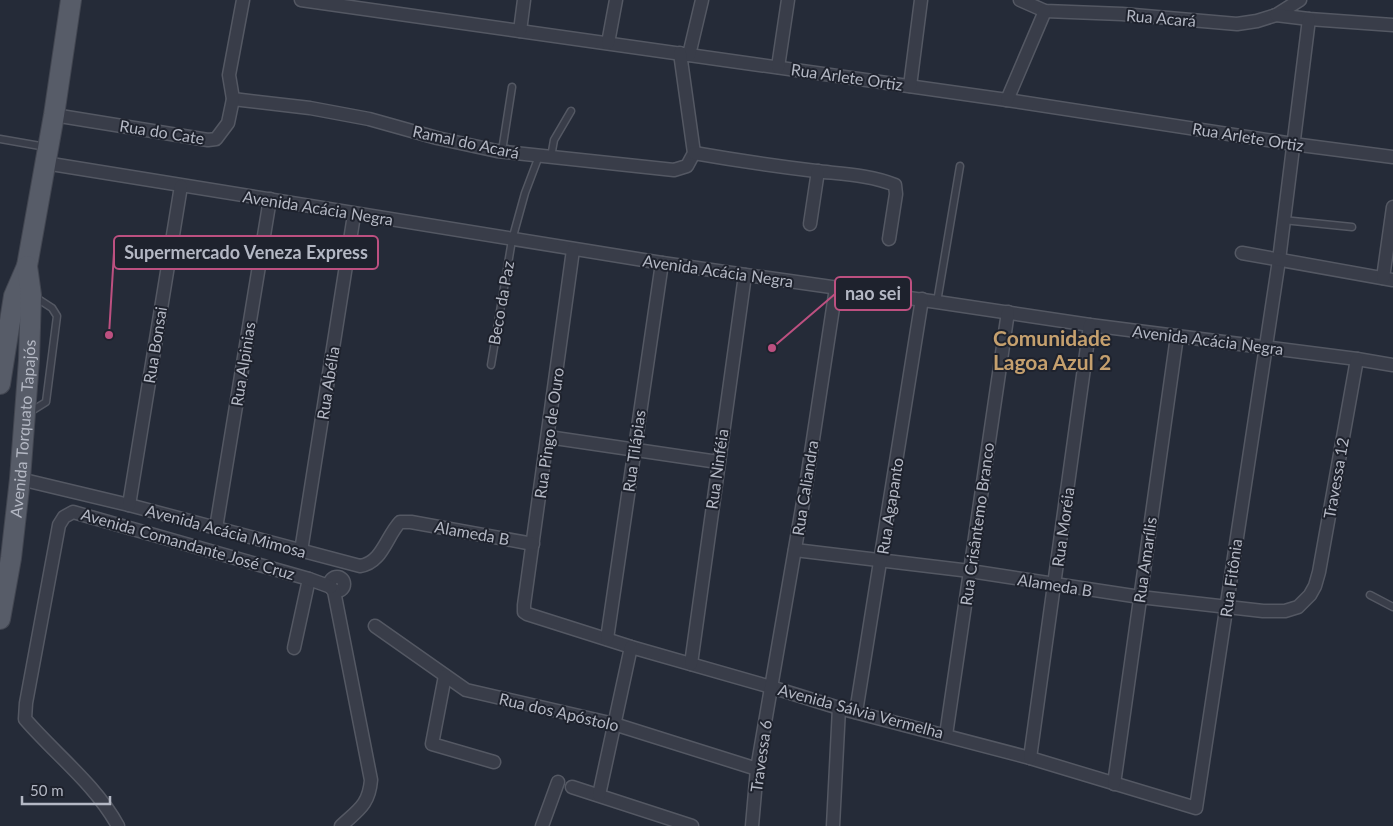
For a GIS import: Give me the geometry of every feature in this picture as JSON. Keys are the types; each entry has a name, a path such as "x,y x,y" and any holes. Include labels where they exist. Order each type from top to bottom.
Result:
{"main road":[{"name":"Avenida Torquato Tapajós","path":"0,384 14,296 27,266 54,115 71,0"},
{"name":"Avenida Torquato Tapajós","path":"0,619 12,558 25,416 31,295 27,266"}],"street":[{"name":"Rua do Cate","path":"54,115 208,140 216,139 228,123 233,99 229,75 243,0"},
{"name":"Rua Arlete Ortiz","path":"301,0 778,67 1293,144 1393,157"},
{"path":"520,31 524,0"},
{"path":"608,43 616,0"},
{"path":"702,0 685,54 694,153 886,181 895,185 896,194 889,239"},
{"path":"778,67 788,0"},
{"path":"910,86 921,0"},
{"name":"Rua Acará","path":"1020,0 1045,11 1122,14 1237,24 1257,21 1276,15 1300,0"},
{"path":"1007,100 1045,11"},
{"path":"1276,15 1393,25"},
{"path":"1293,144 1309,19"},
{"name":"Ramal do Acará","path":"233,99 310,108 369,118 437,138 474,147 502,151 674,170 687,166 694,153"},
{"name":"Rua Fitônia","path":"1196,808 1284,220 1293,144"},
{"name":"Avenida Acácia Negra","path":"46,156 181,186 270,199 354,215 573,250 922,299 1090,325 1393,365"},
{"path":"810,224 818,171"},
{"name":"Rua Bonsai","path":"128,505 181,186"},
{"name":"Rua Alpinias","path":"216,528 270,199"},
{"path":"1242,253 1388,279 1393,207"},
{"name":"Rua Abélia","path":"302,551 354,215"},
{"name":"Rua Pingo de Ouro","path":"527,614 524,612 524,605 573,250"},
{"name":"Rua Tilápias","path":"607,639 662,263"},
{"name":"Rua Ninféia","path":"691,664 745,274"},
{"name":"Rua Caliandra","path":"771,687 795,550 836,288"},
{"name":"Rua Agapanto","path":"856,712 922,299"},
{"name":"Rua Crisântemo Branco","path":"946,735 1008,312"},
{"name":"Rua Moréia","path":"1030,758 1090,325"},
{"name":"Rua Amarílis","path":"1114,784 1177,336"},
{"name":"Travessa 12","path":"1310,595 1319,572 1357,359"},
{"path":"548,437 718,462"},
{"name":"Avenida Acácia Mimosa","path":"20,479 216,528 349,565 368,565 377,558 392,530 400,522 411,522"},
{"name":"Avenida Comandante José Cruz","path":"118,826 108,808 26,719 26,703 59,525 64,517 73,512 309,578 332,589 371,780 370,793 367,800 341,826"},
{"name":"Alameda B","path":"411,522 533,544"},
{"name":"Alameda B","path":"795,550 970,571 1055,585 1227,608 1285,611 1298,607 1310,595"},
{"path":"294,648 309,578"},
{"name":"Avenida Sálvia Vermelha","path":"527,614 631,648 839,708 1030,758 1196,808"},
{"name":"Rua dos Apóstolo","path":"375,626 466,690 614,724 757,769"},
{"path":"599,795 631,648"},
{"path":"445,676 432,744 494,762"},
{"name":"Travessa 6","path":"752,826 757,769 771,687"},
{"path":"833,826 839,708"},
{"path":"543,826 558,782"},
{"path":"572,787 688,825"}],"lane":[{"path":"502,151 512,87"},
{"name":"Beco da Paz","path":"491,365 512,240 525,193 571,111"},
{"path":"0,139 46,156"},
{"path":"937,302 960,166"},
{"path":"1284,220 1352,227"},
{"path":"1370,595 1393,607"}],"place":[{"name":"Supermercado Veneza Express","path":"109,335"},
{"name":"nao sei","path":"772,348"}],"district":[{"name":"Comunidade Lagoa Azul 2","path":"1052,351"}]}
